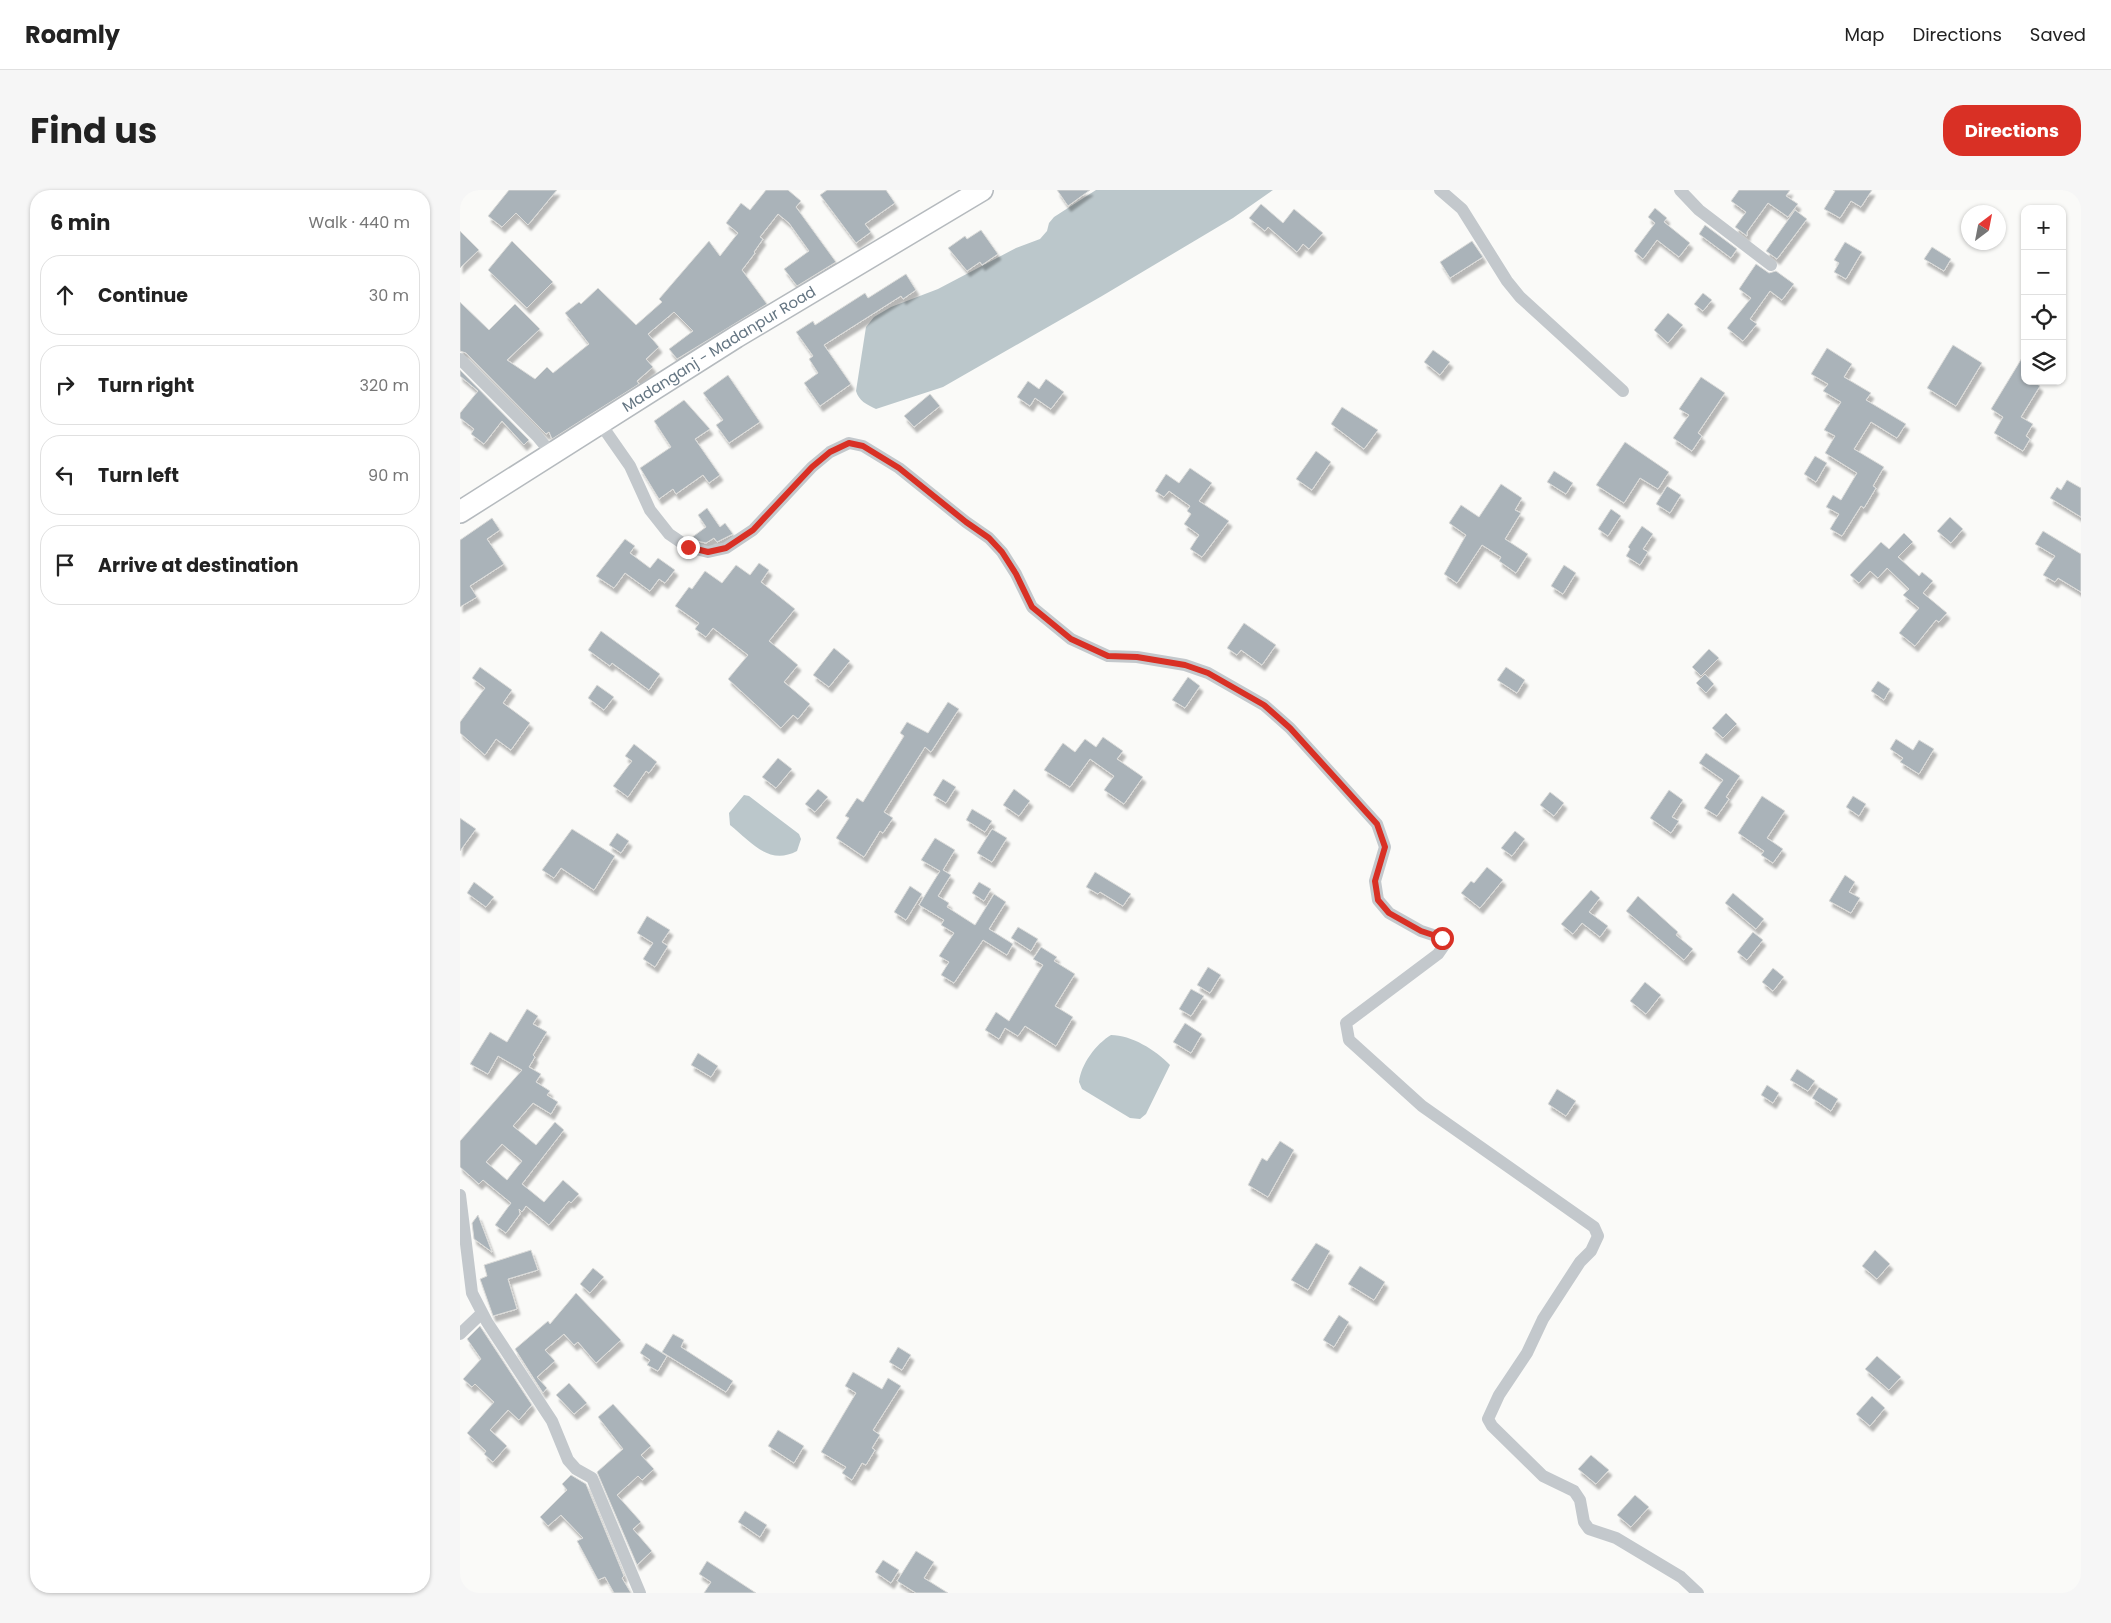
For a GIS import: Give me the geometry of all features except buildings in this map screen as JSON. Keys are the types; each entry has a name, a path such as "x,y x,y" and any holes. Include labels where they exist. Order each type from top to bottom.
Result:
{"main road":[{"name":"Madanganj - Madanpur Road","path":"460,512 736,337 982,190"}],"street":[{"path":"1440,190 1462,209 1506,281 1520,297 1623,391"},
{"path":"1680,190 1699,210 1771,265"},
{"path":"460,358 537,436 552,454"},
{"path":"600,424 630,466 650,510 669,534 688,547 708,552 726,548 753,530 812,467 830,452 849,443 863,446 899,468 989,538 1002,552 1016,574 1032,607 1071,639 1108,656 1137,657 1185,665 1208,673 1264,705 1290,728 1377,824 1385,847 1375,881 1378,900 1389,913 1421,931 1442,938 1445,944 1438,954 1346,1023 1349,1040 1422,1106 1594,1227 1598,1236 1591,1251 1580,1262 1542,1319 1528,1353 1498,1394 1488,1419 1492,1426 1537,1470 1574,1491 1580,1500 1584,1522 1589,1529 1616,1538 1681,1577 1698,1593"},
{"path":"460,1195 472,1293 482,1313 552,1421 568,1460 576,1469 592,1478 640,1593"},
{"path":"460,1334 482,1313"}],"shaded area":[{"path":"1096,190 1273,190 1233,218 943,387 876,409 861,400 856,391 866,327 874,317 891,307 938,289 1016,248 1040,239 1047,231 1049,223 1054,217"},
{"path":"744,795 749,796 799,834 801,839 797,851 778,856 769,854 753,845 730,825 729,813"},
{"path":"1111,1035 1143,1044 1170,1065 1146,1114 1140,1119 1130,1118 1082,1089 1079,1082 1080,1075 1090,1055"}],"route":[{"path":"688,547 701,551 716,552 733,544 753,530 812,467 830,452 849,443 863,446 899,468 989,538 1002,552 1016,574 1032,607 1071,639 1108,656 1137,657 1185,665 1208,673 1264,705 1290,728 1377,824 1385,847 1375,881 1378,900 1389,913 1421,931 1435,934 1442,938"}]}
